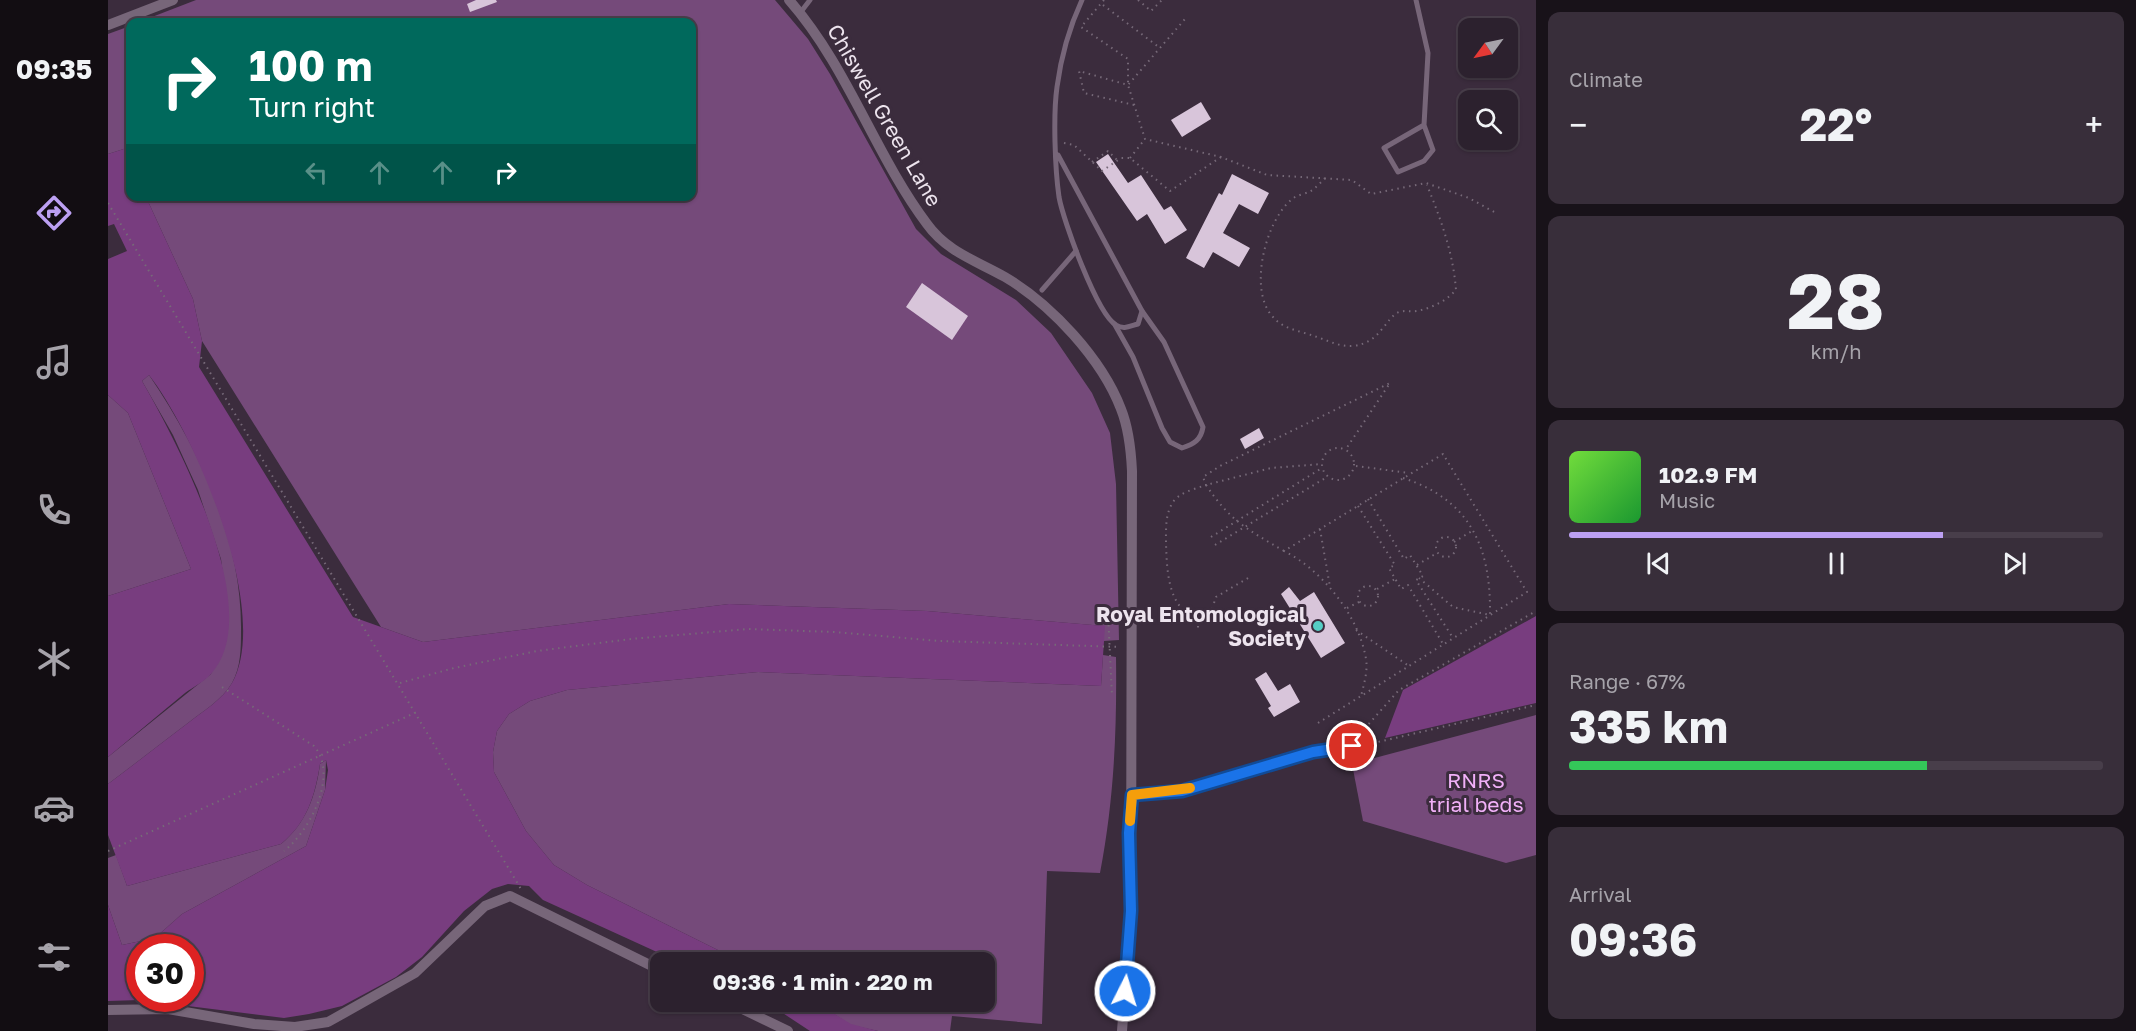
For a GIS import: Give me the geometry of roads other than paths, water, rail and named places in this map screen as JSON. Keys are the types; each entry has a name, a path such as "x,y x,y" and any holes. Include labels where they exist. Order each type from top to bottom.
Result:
{"street":[{"path":"126,18 173,0"},
{"name":"Chiswell Green Lane","path":"789,0 840,71 901,185 938,238 953,249 1020,286 1042,304 1068,330 1110,383 1122,410 1130,438 1132,471 1132,795 1129,833 1131,911 1122,1031"},
{"path":"108,25 126,18"},
{"path":"108,1010 168,1009 254,1024 295,1027 328,1022 415,973 484,906 510,897 527,903 564,924 650,965"},
{"path":"749,1012 788,1031"}],"lane":[{"path":"800,13 810,0"},
{"path":"1058,155 1142,311 1164,342 1203,427 1202,436 1196,442 1182,448 1170,442 1162,428 1133,357 1094,291 1076,250 1059,198 1057,141 1057,88 1069,28 1082,0"},
{"path":"1416,0 1428,53 1424,125 1433,150 1424,161 1398,172 1384,148 1424,125"},
{"path":"1042,290 1076,250"},
{"path":"1115,324 1125,328 1138,324 1142,311"},
{"path":"1132,795 1182,791 1313,752 1352,746"}],"place":[{"name":"Royal Entomological Society","path":"1318,626"}],"park label":[{"name":"RNRS trial beds","path":"1476,792"}]}
